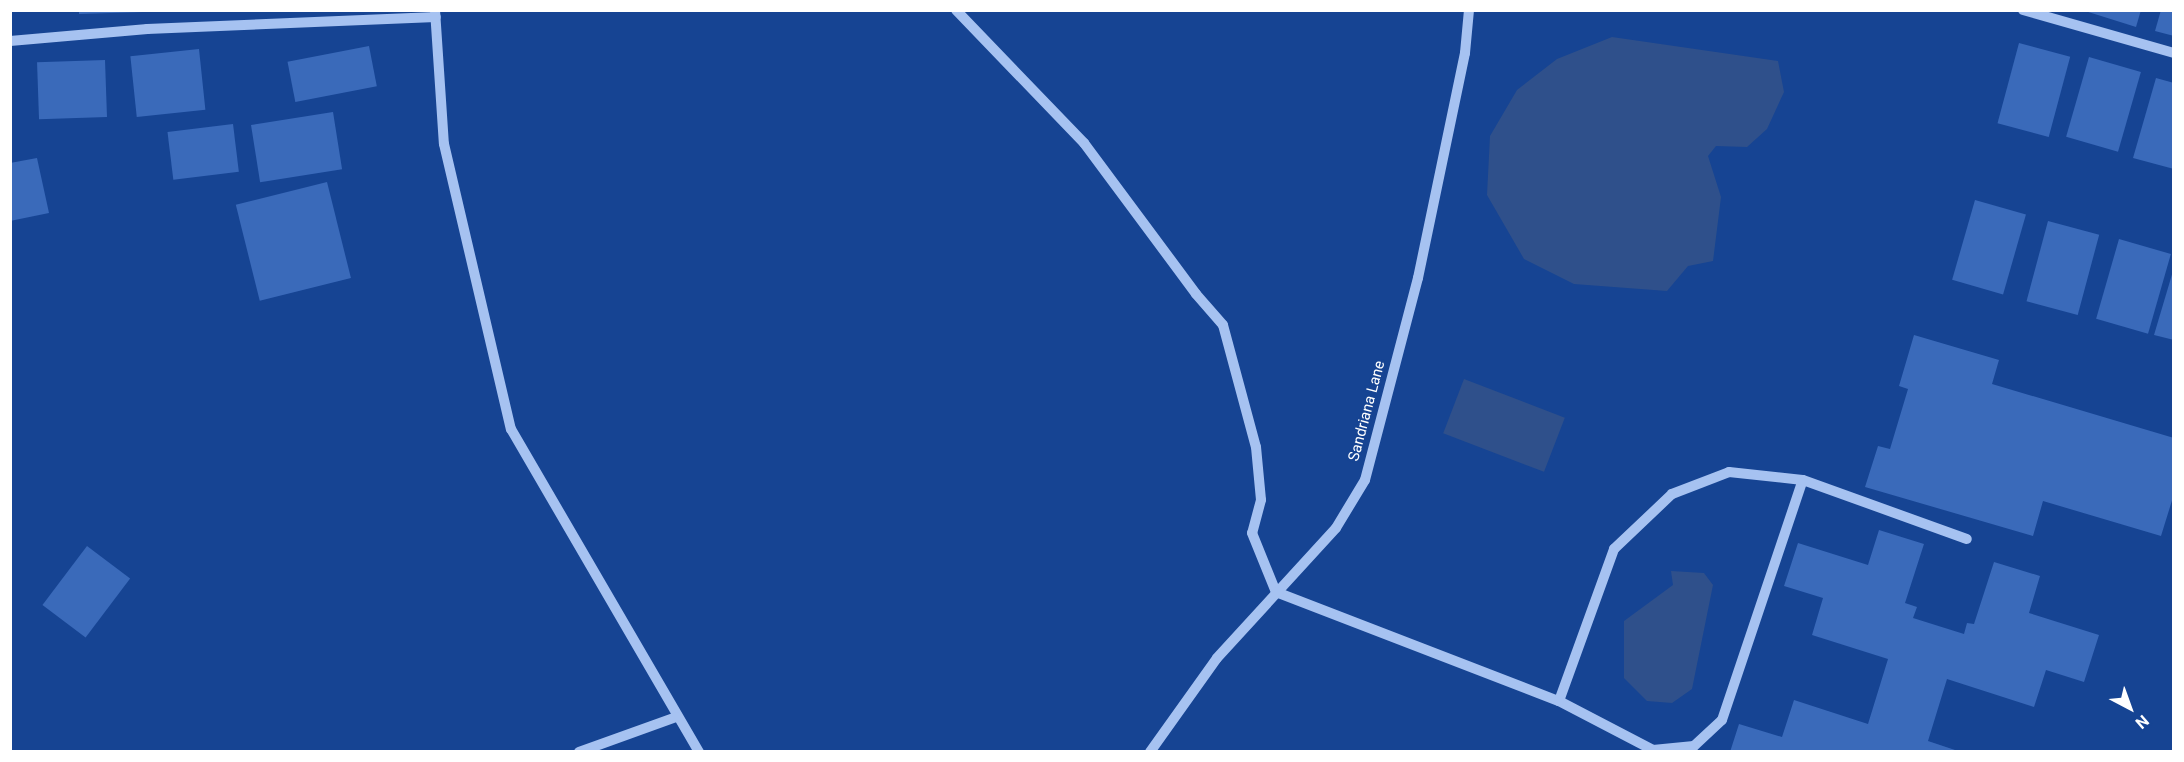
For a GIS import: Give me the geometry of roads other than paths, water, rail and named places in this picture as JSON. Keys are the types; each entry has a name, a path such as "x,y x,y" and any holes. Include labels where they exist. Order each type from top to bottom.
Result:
{"street":[{"path":"956,10 1084,143 1196,294 1223,325 1256,447 1261,500 1252,533 1276,592 1559,701 1653,750 1694,746 1722,720 1803,480"},
{"name":"Sandriana Lane","path":"1150,752 1217,658 1336,528 1365,480 1418,278 1465,53 1469,10"},
{"path":"2023,10 2174,53"},
{"path":"10,41 147,29 436,14 444,144 511,429 676,717 699,752"},
{"path":"1559,701 1614,549 1672,494 1729,472 1803,480 1967,539"},
{"path":"579,752 676,717"}],"water":[{"path":"1612,37 1778,61 1784,92 1767,129 1747,147 1716,146 1708,156 1721,197 1713,261 1688,266 1667,291 1574,284 1524,259 1487,195 1490,136 1517,90 1557,59"},
{"path":"1464,379 1565,418 1544,472 1443,433"},
{"path":"1671,571 1704,573 1713,585 1692,689 1672,703 1647,701 1624,678 1624,621 1673,585"}]}
